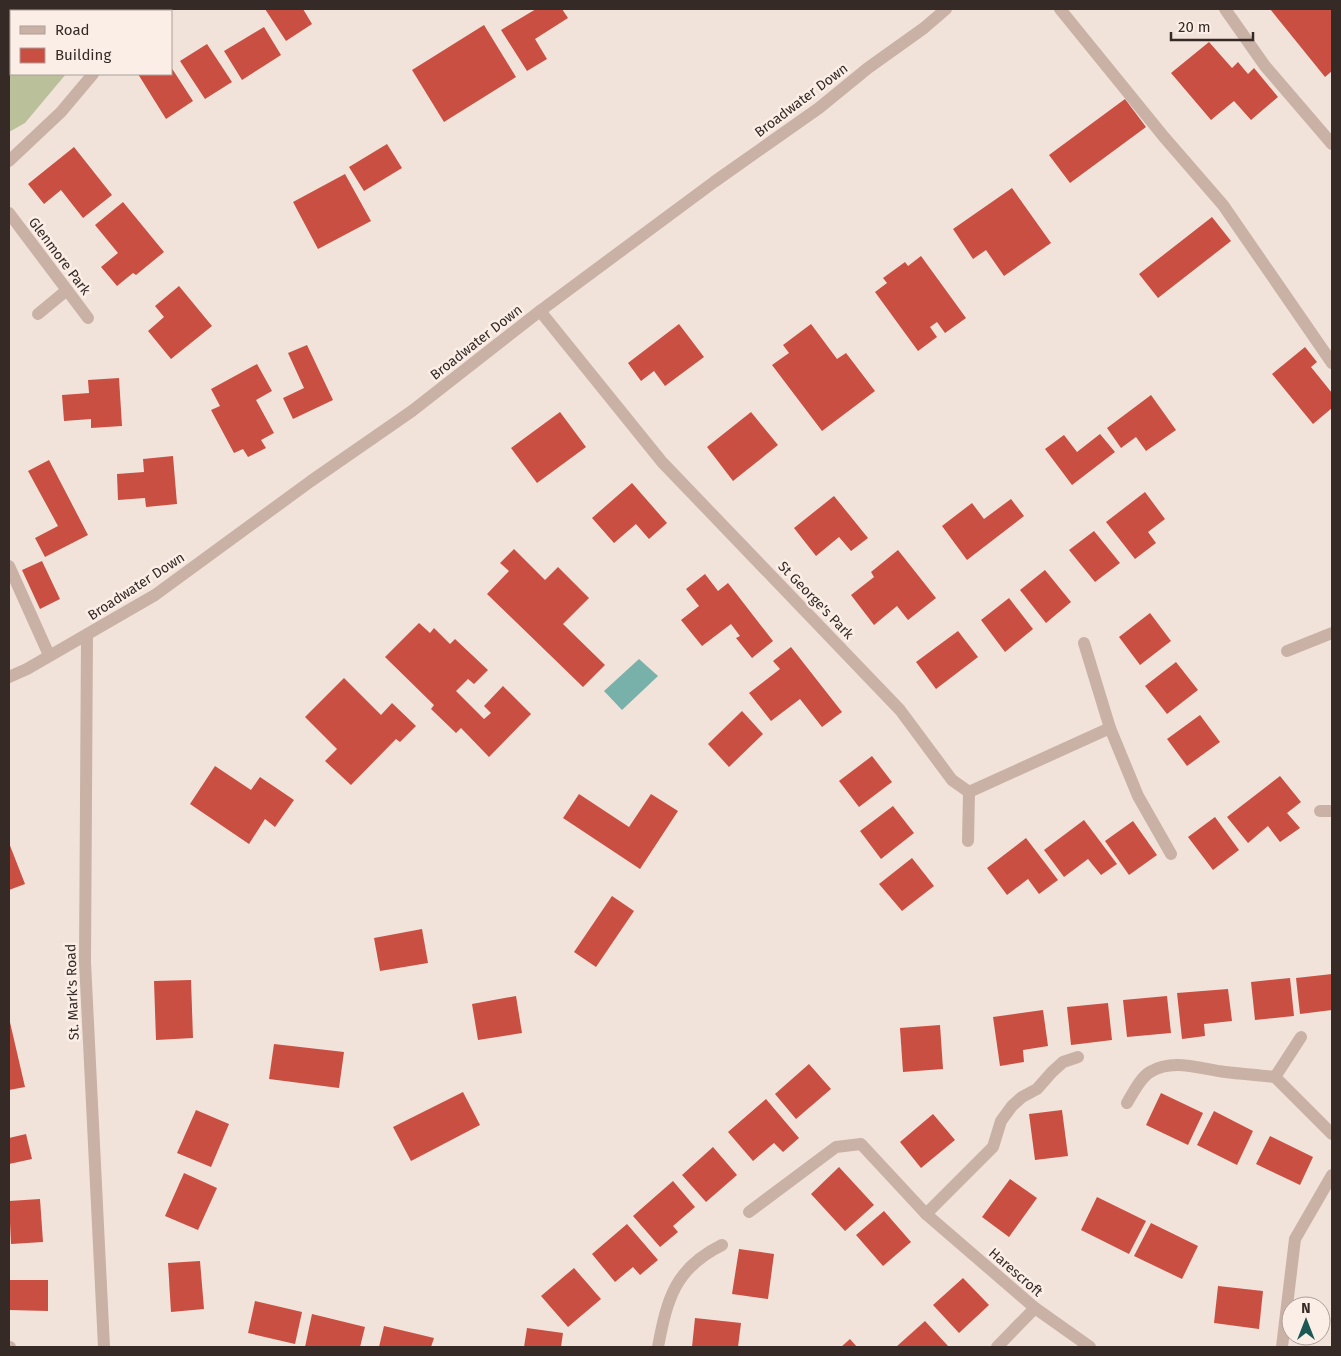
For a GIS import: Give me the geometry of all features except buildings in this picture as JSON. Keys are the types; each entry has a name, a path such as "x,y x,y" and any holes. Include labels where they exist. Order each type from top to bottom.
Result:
{"street":[{"name":"Broadwater Down","path":"9,677 87,636 155,595 311,481 412,411 540,311 706,188 819,108 946,9"},
{"path":"1060,9 1164,137 1223,205 1332,363"},
{"path":"1225,9 1265,66 1332,144"},
{"path":"9,161 61,112 92,75"},
{"name":"Glenmore Park","path":"9,213 88,318"},
{"path":"38,314 67,290"},
{"name":"St George's Park","path":"540,311 662,462 900,710 952,780 969,792"},
{"path":"9,566 50,655"},
{"path":"1287,651 1332,634"},
{"name":"St. Mark's Road","path":"87,636 85,962 104,1347"},
{"path":"1084,643 1110,728 1138,796 1171,854"},
{"path":"968,841 969,792 1110,728"},
{"path":"1275,1077 1301,1037"},
{"path":"926,1214 993,1146 1001,1121 1012,1106 1036,1089 1063,1062 1078,1057"},
{"path":"1128,1103 1140,1082 1148,1073 1164,1066 1186,1065 1223,1072 1275,1077 1332,1134"},
{"name":"Harescroft","path":"749,1212 836,1147 861,1144 926,1214 1035,1308 1090,1347"},
{"path":"1282,1347 1296,1239 1332,1175"},
{"path":"658,1347 669,1300 690,1265 707,1252 722,1245"},
{"path":"997,1347 1035,1308"}],"green space":[{"path":"9,9 120,9 10,10 10,75 65,75 25,123 9,132"}],"water":[{"path":"639,659 658,676 622,710 604,691"}]}
